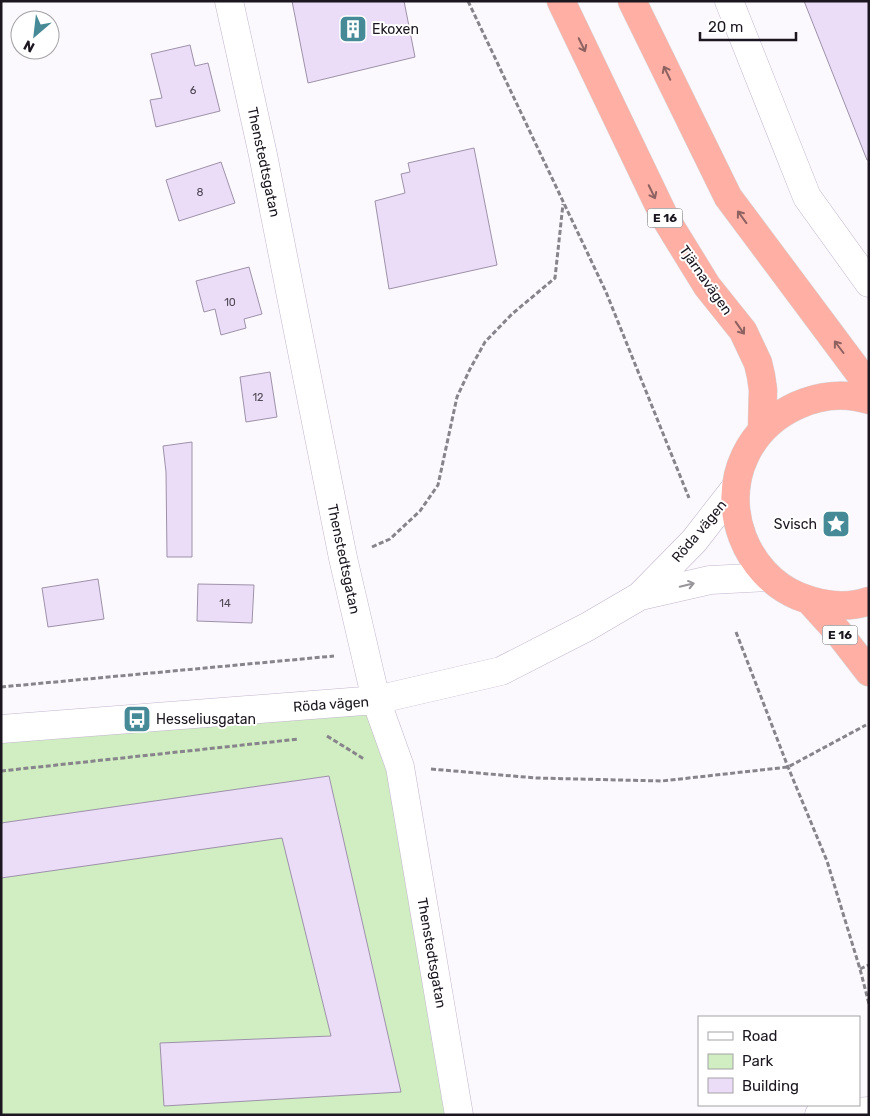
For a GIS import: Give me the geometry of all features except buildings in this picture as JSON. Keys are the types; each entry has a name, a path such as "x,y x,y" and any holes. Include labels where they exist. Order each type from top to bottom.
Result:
{"highway":[{"name":"Tjärnavägen","path":"560,1 664,216 707,286 742,330 758,363 764,390 762,430"},
{"path":"632,1 728,197 869,386"},
{"path":"869,400 858,397 832,396 806,401 782,413 762,430 744,456 736,486 737,520 745,543 748,551 768,577 787,591 827,605 846,605 869,601"},
{"name":"E 16","path":"809,600 838,632 869,672"}],"street":[{"name":"Thenstedtsgatan","path":"229,1 264,155 343,558 376,700 400,767 460,1115"},
{"path":"730,1 807,197 869,283"},
{"name":"Röda vägen","path":"1,729 376,700 501,671 587,627 640,596 694,541 736,486"},
{"name":"Röda vägen","path":"640,596 710,580 768,577"},
{"path":"819,1115 869,1111"}],"path":[{"path":"468,1 606,292 691,503"},
{"path":"343,558 390,539 420,511 438,485 457,397 485,342 512,314 556,278 563,204"},
{"path":"736,632 788,767 827,861 869,1004"},
{"path":"1,687 365,653"},
{"path":"318,737 327,736 374,766 536,778 662,781 788,767 866,725"},
{"path":"1,771 308,738"},
{"path":"860,969 869,965"}],"green space":[{"path":"376,700 459,1115 1,1115 1,729"}],"place":[{"name":"Ekoxen","path":"353,29"},
{"name":"Svisch","path":"836,524"},
{"name":"Hesseliusgatan","path":"137,719"}]}
